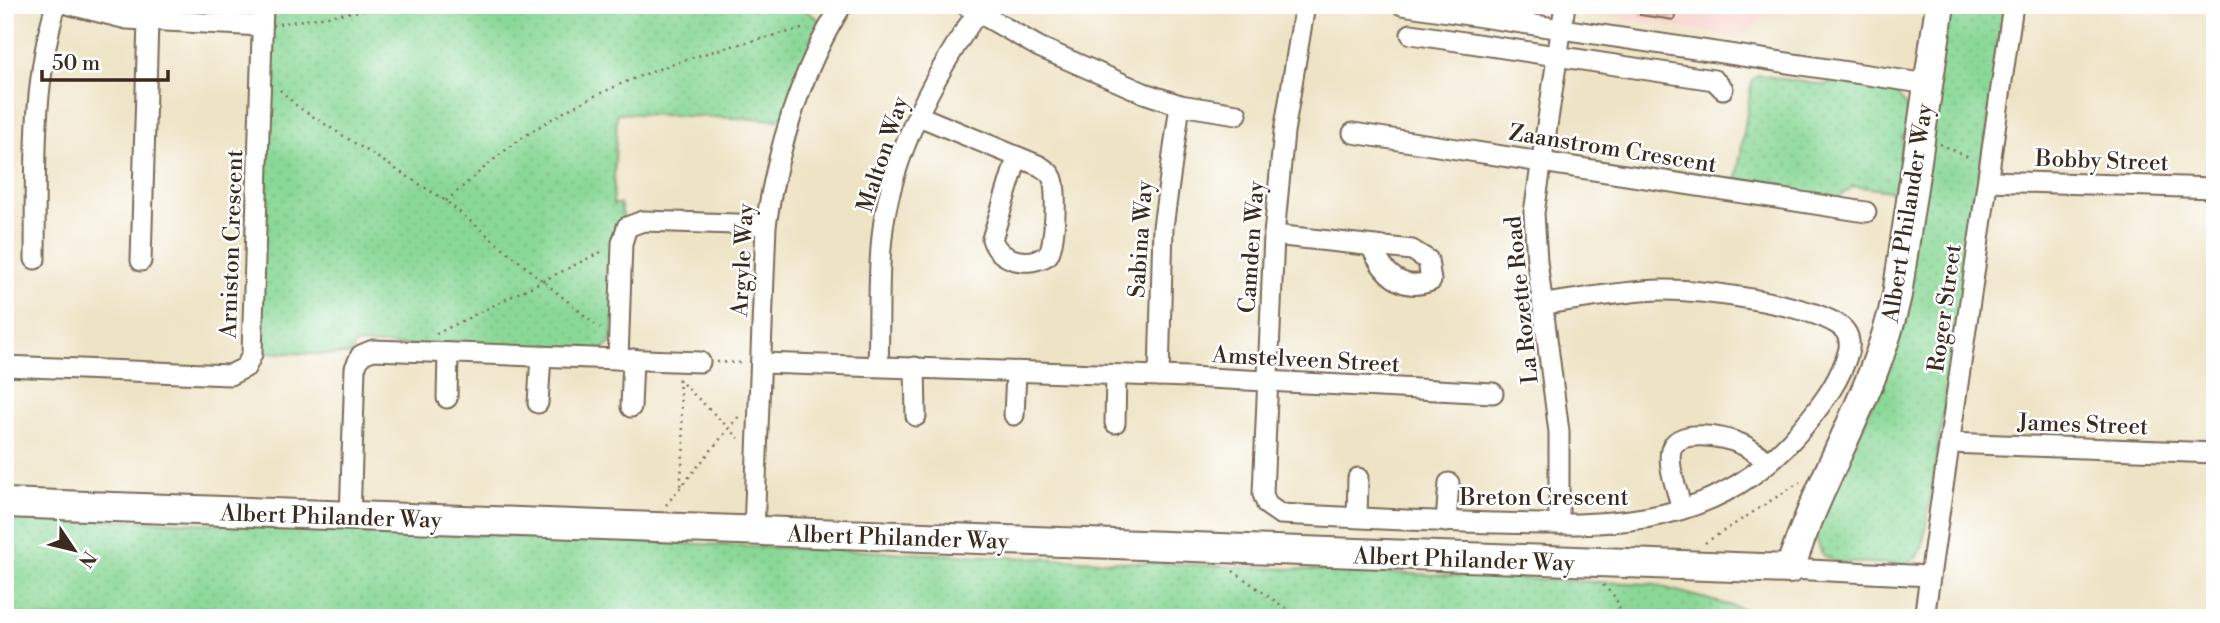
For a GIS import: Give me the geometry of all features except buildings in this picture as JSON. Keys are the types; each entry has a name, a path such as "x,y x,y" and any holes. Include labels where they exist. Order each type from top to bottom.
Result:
{"street":[{"path":"35,259 39,85 45,43 56,5"},
{"path":"71,5 112,16 148,21 262,26"},
{"name":"Arniston Crescent","path":"5,366 230,375 246,367 252,354 263,5"},
{"name":"Argyle Way","path":"754,531 766,225 782,151 818,49 842,5"},
{"name":"Camden Way","path":"1263,494 1274,235 1284,132 1305,5"},
{"path":"1402,5 1928,85"},
{"name":"La Rozette Road","path":"1559,524 1559,432 1534,213 1565,5"},
{"name":"Albert Philander Way","path":"1790,569 1804,529 1887,337 1897,295 1940,5"},
{"name":"Roger Street","path":"1924,618 2013,5"},
{"path":"971,9 1039,47 1180,105 1237,114"},
{"name":"Malton Way","path":"878,365 884,223 897,174 934,78 971,9"},
{"path":"141,261 148,21"},
{"path":"1411,34 1714,80 1723,89"},
{"name":"Sabina Way","path":"1158,376 1163,227 1180,105"},
{"path":"919,116 1046,170 1055,187 1051,251 1035,261 1006,257 996,248 992,239 1017,158"},
{"name":"Zaanstrom Crescent","path":"1353,132 1866,212"},
{"name":"Bobby Street","path":"1990,174 2215,188"},
{"path":"631,407 625,359 618,335 622,243 627,226 636,221 766,225"},
{"path":"1274,235 1371,246"},
{"name":"Breton Crescent","path":"1263,494 1267,505 1280,514 1446,522 1628,522 1682,509 1715,497 1768,462 1798,433 1830,391 1849,349 1849,337 1840,326 1792,308 1679,290 1544,304"},
{"path":"350,517 356,363 361,355 373,350 625,359 675,370 700,362"},
{"path":"447,398 448,352"},
{"path":"538,403 541,356"},
{"name":"Amstelveen Street","path":"762,363 1158,376 1493,393"},
{"path":"915,367 916,416"},
{"path":"1014,415 1016,373"},
{"path":"1115,423 1116,376"},
{"path":"1682,509 1671,454 1679,439 1690,436 1736,442 1768,462"},
{"name":"James Street","path":"1949,443 2215,453"},
{"path":"1357,517 1358,478"},
{"name":"Breton Crescent","path":"1446,522 1449,483"},
{"name":"Albert Philander Way","path":"5,503 1930,576"}],"path":[{"path":"262,26 395,5"},
{"path":"446,201 524,137 599,92 726,45 831,23"},
{"path":"262,85 277,88 298,107 446,201 607,333 618,335"},
{"path":"1934,141 1990,174"},
{"path":"419,351 421,344 454,323 541,279 622,243"},
{"path":"700,362 762,363"},
{"path":"675,370 748,448 759,447"},
{"path":"675,370 684,444 680,488"},
{"path":"663,529 664,507 744,410 760,404"},
{"path":"1705,543 1806,478"},
{"path":"1226,550 1224,566 1299,618"},
{"path":"1598,564 1597,579 1616,598 1622,618"}],"shaded area":[{"path":"1583,5 1763,5 1761,21 1739,37 1589,13"}],"green space":[{"path":"271,5 798,5 822,22 784,120 617,113 613,204 620,204 624,219 611,342 602,351 355,344 350,355 258,352"},
{"path":"1949,5 2006,5 1923,545 1916,558 1904,564 1835,562 1822,554 1815,534 1885,373"},
{"path":"1758,75 1823,85 1840,81 1885,87 1897,94 1906,106 1910,133 1903,136 1897,192 1854,186 1836,199 1736,185 1752,80"},
{"path":"5,515 1651,584 1776,618 5,618"}]}
